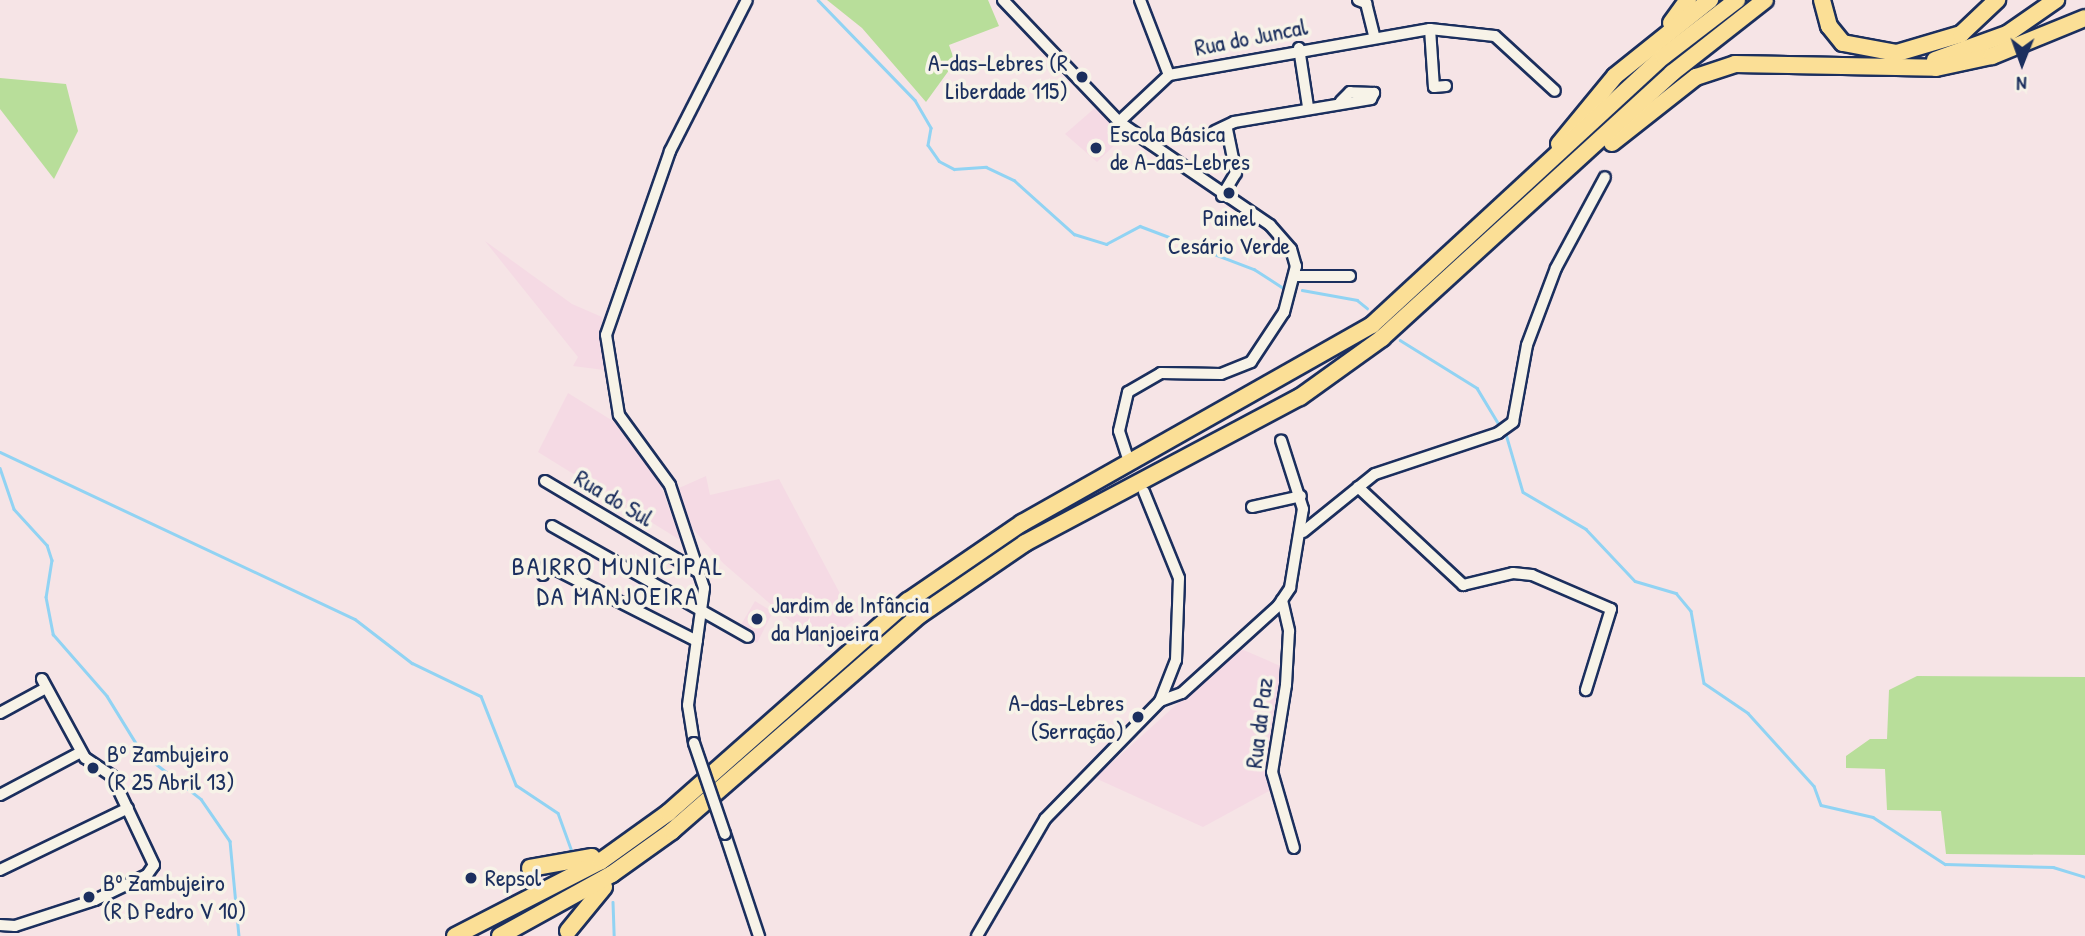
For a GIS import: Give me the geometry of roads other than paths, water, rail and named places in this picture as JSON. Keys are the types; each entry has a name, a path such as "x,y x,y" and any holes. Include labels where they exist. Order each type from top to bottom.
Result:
{"highway":[{"path":"1655,43 1688,0"},
{"path":"1544,166 1575,120 1655,43 1710,0"},
{"path":"455,936 601,861 635,836 908,601 1022,523 1372,324 1664,56 1737,0"},
{"path":"568,930 596,892 802,724 920,615 1025,543 1300,397 1382,338 1672,73 1765,0"},
{"path":"1822,0 1829,26 1843,43 1897,53 1961,34 1997,0"},
{"path":"1906,67 1996,38 2056,0"},
{"path":"1566,171 1600,154 1653,105 1711,70 1768,61 1906,67 1962,65 2085,18"},
{"path":"530,868 577,863 635,836"},
{"path":"500,936 653,845"}],"street":[{"path":"747,0 670,151 606,335 619,415 670,485 698,572 702,615 688,705 694,743 759,936"},
{"path":"1003,0 1119,122 1222,196 1270,225 1291,249 1297,276 1269,340 1240,369 1161,373 1128,392 1119,431 1127,455"},
{"path":"1140,0 1169,75"},
{"path":"1358,0 1366,3 1374,35"},
{"path":"1430,29 1429,87 1446,86"},
{"name":"Rua do Juncal","path":"1119,122 1169,75 1299,48 1374,35 1430,29 1495,36 1555,91"},
{"path":"1299,48 1308,107"},
{"path":"1215,131 1227,129 1234,122 1341,101"},
{"path":"1222,196 1236,173 1227,129"},
{"path":"1303,532 1358,487 1389,467 1502,431 1556,268 1605,177"},
{"path":"1297,276 1350,276"},
{"path":"1160,701 1182,693 1282,600 1303,532 1301,496 1281,440"},
{"name":"Rua do Sul","path":"545,481 698,572"},
{"path":"1358,487 1463,585 1513,573 1532,575 1611,609 1586,690"},
{"path":"977,936 1054,806 1160,701 1176,660 1182,601 1176,561 1144,492"},
{"path":"1252,507 1301,496"},
{"path":"552,526 702,615 748,636"},
{"path":"543,575 547,565 697,642"},
{"name":"Rua da Paz","path":"1282,600 1289,631 1286,685 1272,772 1294,848"},
{"path":"0,713 44,683 81,752 112,776 154,865 147,875 95,900 15,926 0,925"},
{"path":"0,795 81,752"},
{"path":"0,870 128,808"}],"waterway":[{"path":"818,0 915,100 931,128 928,145 939,161 954,169 986,167 1014,180 1074,234 1106,244 1140,226 1254,269 1283,288"},
{"path":"1302,290 1357,300 1367,308"},
{"path":"1400,340 1477,388 1501,428"},
{"path":"1506,434 1523,492 1586,529 1635,581 1676,593 1691,611 1704,683 1748,713 1814,786 1821,805 1873,817 1945,864 2053,867 2085,877"},
{"path":"0,452 355,619 412,663 481,696 516,785 558,813 571,849"},
{"path":"0,468 14,509 47,545 52,560 46,597 53,634 107,696 142,753 201,799 230,841 239,936"},
{"path":"613,902 614,936"}],"place":[{"name":"A-das-Lebres (R Liberdade 115)","path":"1082,77"},
{"name":"Escola Básica de A-das-Lebres","path":"1096,148"},
{"name":"Painel Cesário Verde","path":"1229,193"},
{"name":"Jardim de Infância da Manjoeira","path":"757,619"},
{"name":"A-das-Lebres (Serração)","path":"1138,717"},
{"name":"Bº Zambujeiro (R 25 Abril 13)","path":"93,768"},
{"name":"Repsol","path":"471,878"},
{"name":"Bº Zambujeiro (R D Pedro V 10)","path":"89,897"}],"district":[{"name":"BAIRRO MUNICIPAL DA MANJOEIRA","path":"618,581"}]}
